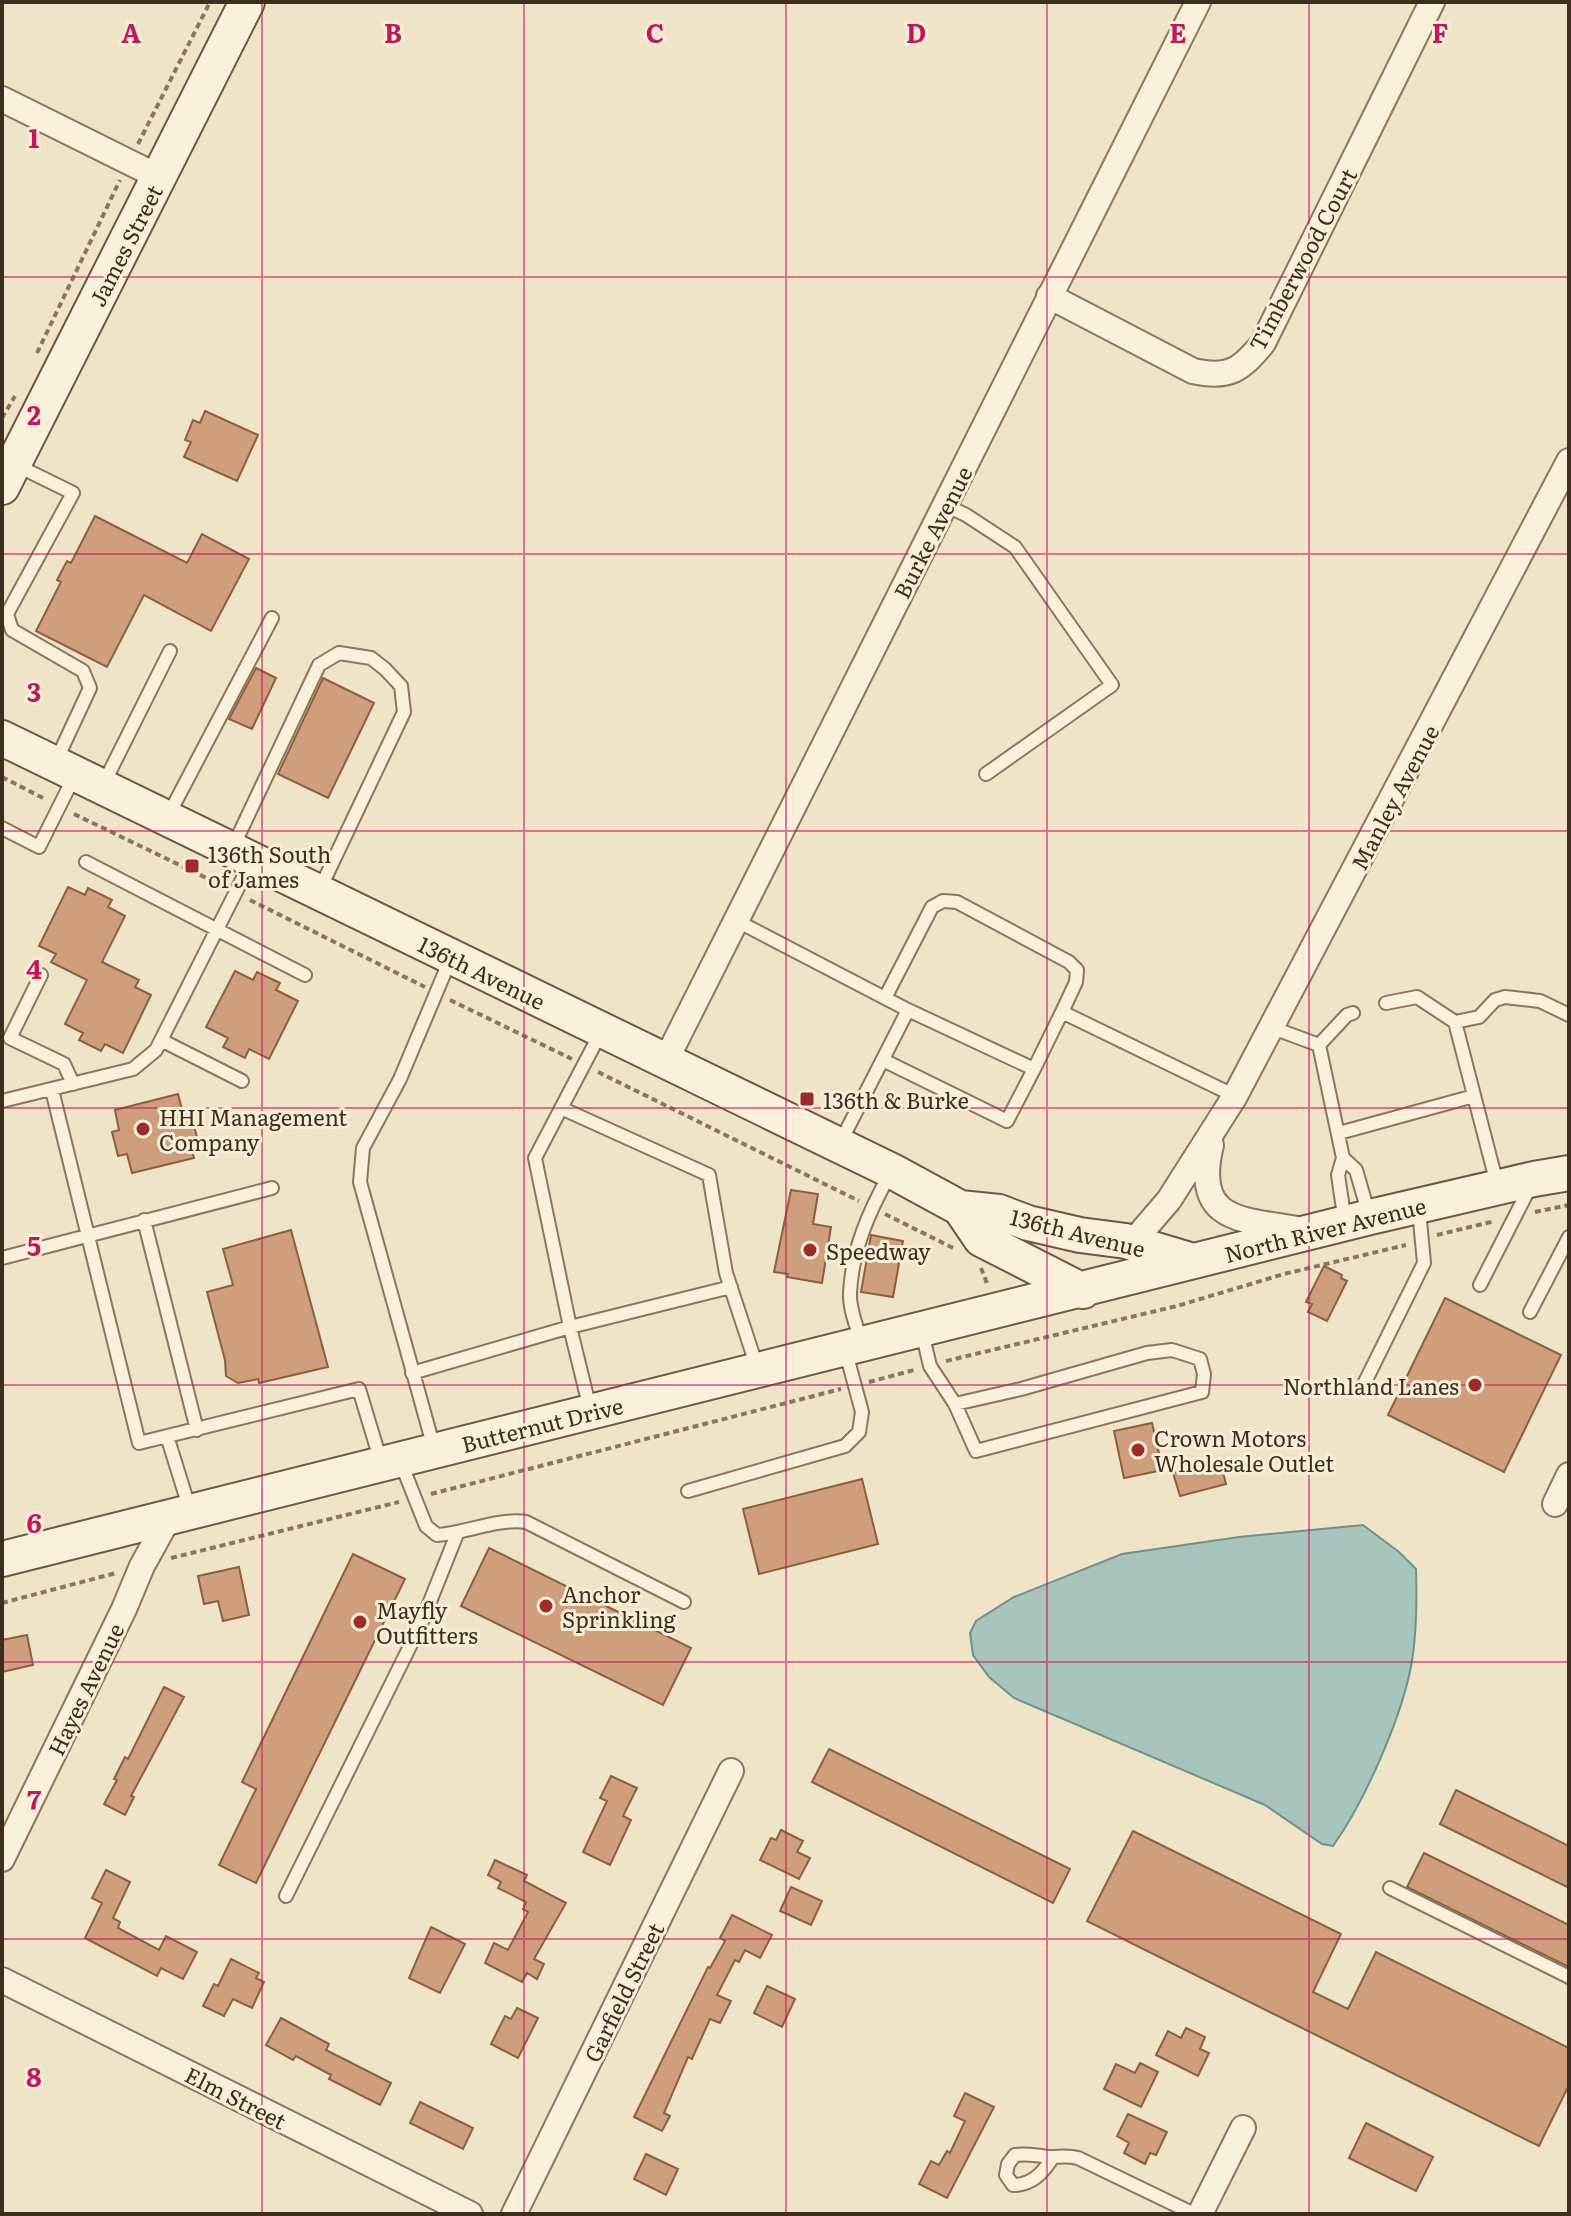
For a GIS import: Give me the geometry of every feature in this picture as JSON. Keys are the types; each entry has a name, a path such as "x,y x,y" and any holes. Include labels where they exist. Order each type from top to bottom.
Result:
{"street":[{"name":"James Street","path":"8,476 144,169 247,2"},
{"name":"Burke Avenue","path":"665,1062 1198,2"},
{"name":"Timberwood Court","path":"1049,296 1193,371 1211,375 1231,373 1263,343 1432,2"},
{"path":"2,99 144,169"},
{"name":"Manley Avenue","path":"1132,1243 1159,1215 1214,1131 1273,1028 1569,461"},
{"name":"136th Avenue","path":"2,738 892,1171 960,1208 999,1212 1054,1229 1132,1243 1195,1262"},
{"name":"Manley Avenue","path":"1214,1131 1205,1177 1216,1205 1228,1214 1242,1218 1343,1225"},
{"name":"North River Avenue","path":"1083,1291 1418,1206 1498,1187 1560,1177"},
{"name":"136th Avenue","path":"960,1208 981,1239 1083,1291"},
{"name":"Butternut Drive","path":"2,1559 921,1328 1083,1291"},
{"path":"1555,1504 1569,1475"},
{"name":"Hayes Avenue","path":"2,1859 142,1566 180,1516"},
{"name":"Garfield Street","path":"514,2214 731,1771"},
{"name":"Elm Street","path":"2,1980 470,2214"},
{"path":"1197,2214 1243,2128"}],"lane":[{"path":"8,476 73,493 7,614 12,630 83,671 90,688 77,775"},
{"path":"945,505 1015,547 1112,685 986,774"},
{"path":"166,819 272,618"},
{"path":"2,828 39,847 77,775 170,651"},
{"path":"2,1101 133,1069 156,1050 235,892 242,855 319,665 339,653 371,658 385,669 401,686 404,712 319,892"},
{"path":"86,862 305,975"},
{"path":"883,1060 1007,1121 1076,982 1077,970 1069,962 957,902 943,901 932,907 885,998"},
{"path":"737,921 908,1010 1034,1069"},
{"path":"435,1451 360,1182 363,1148 400,1079 451,957"},
{"path":"41,975 10,1038 64,1064 73,1084"},
{"path":"1386,1003 1417,997 1455,1022 1498,1187"},
{"path":"1455,1022 1479,1017 1495,1000 1505,997 1540,1001 1569,1015"},
{"path":"839,1146 908,1010"},
{"path":"1062,1012 1235,1096"},
{"path":"1319,1045 1347,1015 1353,1013"},
{"path":"1273,1028 1319,1045"},
{"path":"590,1412 535,1158 602,1031"},
{"path":"161,1040 242,1081"},
{"path":"1319,1045 1343,1158 1338,1175 1343,1225"},
{"path":"52,1090 139,1443 359,1389 391,1462 416,1498 426,1526 437,1535 457,1534 511,1520 526,1522 684,1602"},
{"path":"1339,1133 1474,1096"},
{"path":"561,1108 709,1175 731,1287 758,1370"},
{"path":"1343,1158 1356,1170 1343,1225"},
{"path":"688,1491 845,1446 859,1432 862,1412 850,1295 861,1232 871,1207 892,1171"},
{"path":"1480,1285 1516,1216 1560,1177"},
{"path":"2,1258 272,1188"},
{"path":"1362,1388 1424,1263 1418,1206"},
{"path":"144,1220 197,1430"},
{"path":"1530,1312 1569,1237"},
{"path":"412,1373 570,1327 731,1287"},
{"path":"921,1328 930,1366 955,1404 976,1451 1202,1392 1204,1374 1200,1359 1172,1350 1147,1353 1021,1389 955,1404"},
{"path":"167,1436 180,1516"},
{"path":"286,1896 421,1624 457,1534"},
{"path":"1390,1888 1569,1977"},
{"path":"1053,2157 1063,2154 1078,2158 1197,2214"}],"path":[{"path":"34,360 144,169 210,2"},
{"path":"2,418 20,388"},
{"path":"2,777 968,1256"},
{"path":"2,1603 1177,1306 1284,1274 1516,1216 1560,1177"},
{"path":"979,1263 998,1309"}],"water":[{"path":"1363,1525 1416,1569 1415,1638 1407,1683 1381,1757 1358,1806 1333,1846 1322,1844 1265,1805 1014,1698 989,1677 973,1655 970,1633 976,1621 1014,1597 1122,1554 1239,1537"}],"building":[{"path":"205,411 258,435 237,481 184,457 191,442 185,440 193,420 200,423"},
{"path":"95,516 187,563 202,534 249,559 211,631 144,595 107,667 36,631 61,582 57,580 67,561 71,563"},
{"path":"256,668 276,678 252,729 229,719"},
{"path":"323,678 374,703 328,798 278,774"},
{"path":"68,887 85,895 88,888 112,900 108,907 125,916 102,962 139,980 135,987 151,995 123,1053 105,1044 101,1051 79,1040 83,1033 65,1024 87,980 51,962 56,954 39,946"},
{"path":"235,971 253,980 257,972 280,983 276,990 298,1001 269,1059 249,1049 245,1058 223,1047 228,1038 206,1027"},
{"path":"178,1094 183,1113 190,1111 197,1137 189,1139 194,1158 132,1173 127,1154 118,1156 112,1132 119,1130 115,1110"},
{"path":"791,1190 818,1194 813,1224 831,1227 822,1283 774,1272"},
{"path":"291,1230 328,1367 259,1383 258,1379 238,1383 226,1376 225,1360 207,1292 233,1285 223,1249"},
{"path":"871,1235 903,1241 893,1297 861,1292"},
{"path":"1324,1266 1347,1281 1327,1321 1308,1312 1312,1304 1306,1302"},
{"name":"Northland Lanes","path":"1445,1298 1561,1355 1504,1472 1388,1415"},
{"name":"Crown Motors Wholesale Outlet","path":"1152,1423 1163,1470 1124,1478 1114,1431"},
{"path":"1220,1461 1226,1484 1180,1496 1173,1473"},
{"path":"862,1479 878,1544 759,1574 743,1509"},
{"path":"489,1548 691,1648 663,1705 461,1606"},
{"path":"353,1554 405,1579 256,1883 219,1865 256,1789 242,1782"},
{"path":"239,1567 249,1615 223,1621 218,1601 204,1604 198,1576"},
{"path":"27,1635 33,1665 2,1672 2,1640"},
{"path":"164,1687 184,1697 131,1796 134,1797 125,1815 104,1804 125,1757 128,1759"},
{"path":"829,1749 1070,1869 1053,1903 812,1782"},
{"path":"611,1776 637,1788 623,1816 631,1820 610,1865 583,1852 607,1801 600,1798"},
{"path":"1456,1790 1569,1846 1569,1888 1440,1824"},
{"path":"781,1830 803,1841 797,1852 810,1858 799,1879 760,1860 771,1838 776,1840"},
{"path":"1133,1831 1341,1934 1313,1992 1348,2009 1376,1952 1569,2048 1569,2085 1539,2146 1087,1921"},
{"path":"1424,1853 1569,1925 1569,1967 1407,1887"},
{"path":"495,1860 527,1875 524,1881 566,1903 534,1959 544,1964 537,1979 527,1973 522,1982 485,1963 494,1943 508,1950 528,1912 523,1909 526,1902 498,1888 501,1882 488,1875"},
{"path":"106,1870 130,1882 113,1918 120,1922 118,1928 159,1950 166,1936 197,1952 183,1979 161,1968 157,1976 85,1938 102,1903 92,1898"},
{"path":"791,1887 822,1901 811,1925 780,1911"},
{"path":"732,1915 772,1935 760,1958 745,1950 739,1962 735,1960 717,1995 731,2001 720,2023 710,2019 692,2059 688,2057 664,2113 670,2116 662,2131 634,2117 708,1967 725,1941 720,1938"},
{"path":"431,1927 465,1944 440,1993 409,1978"},
{"path":"231,1959 259,1973 256,1978 264,1982 252,2008 233,1999 224,2016 203,2006 214,1984 218,1986"},
{"path":"767,1986 795,1999 782,2027 754,2013"},
{"path":"517,2008 538,2018 518,2058 491,2044 505,2016 511,2019"},
{"path":"281,2018 329,2044 326,2050 391,2083 380,2105 329,2079 331,2075 296,2056 293,2060 266,2045"},
{"path":"1186,2028 1205,2037 1200,2049 1209,2053 1198,2076 1156,2055 1168,2031 1181,2038"},
{"path":"1140,2063 1158,2072 1141,2107 1104,2089 1116,2064 1135,2073"},
{"path":"965,2093 994,2107 947,2198 919,2184 931,2161 939,2165 947,2151 950,2153 965,2121 954,2116"},
{"path":"420,2102 473,2128 463,2149 410,2123"},
{"path":"1128,2114 1167,2132 1156,2155 1150,2153 1145,2164 1124,2153 1129,2143 1117,2136"},
{"path":"1366,2123 1433,2157 1416,2191 1349,2158"},
{"path":"646,2154 678,2169 666,2195 634,2179"}],"place":[{"name":"136th South of James","path":"192,866"},
{"name":"136th & Burke","path":"807,1099"},
{"name":"HHI Management Company","path":"143,1129"},
{"name":"Speedway","path":"810,1250"},
{"name":"Northland Lanes","path":"1475,1385"},
{"name":"Crown Motors Wholesale Outlet","path":"1138,1450"},
{"name":"Anchor Sprinkling","path":"546,1606"},
{"name":"Mayfly Outfitters","path":"360,1622"}]}
